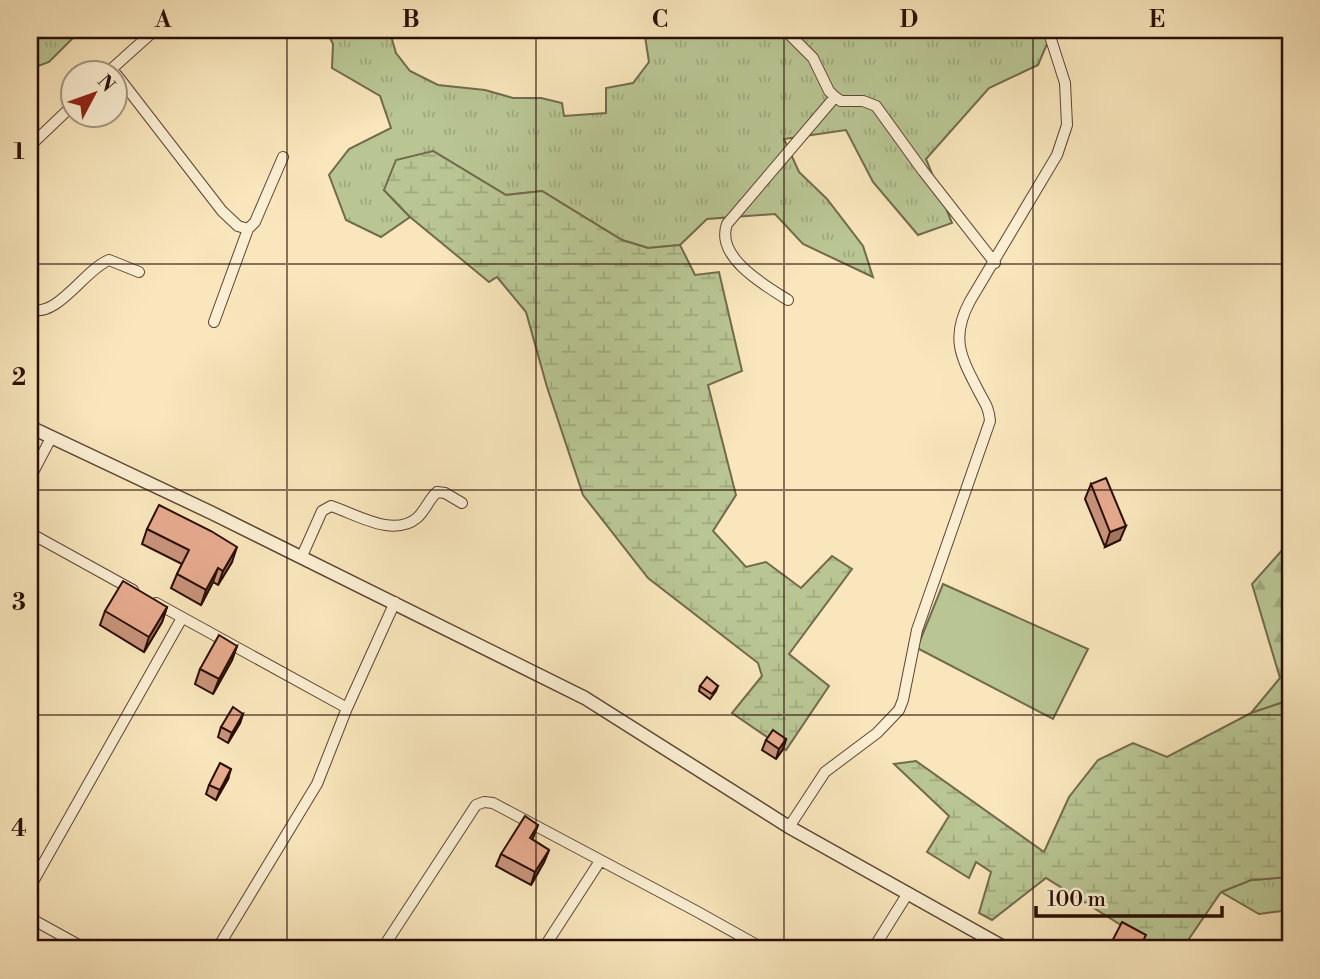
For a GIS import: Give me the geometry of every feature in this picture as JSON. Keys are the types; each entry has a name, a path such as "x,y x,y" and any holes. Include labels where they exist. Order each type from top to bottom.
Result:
{"street":[{"path":"125,60 155,30"},
{"path":"533,30 552,30"},
{"path":"785,30 813,58 835,97 841,101 863,101 876,106 922,171 995,263"},
{"path":"789,827 825,772 888,723 903,700 917,630 990,421 989,408 964,362 958,345 962,315 1057,155 1067,125 1065,83 1048,30"},
{"path":"130,96 222,211 238,226 248,229"},
{"path":"788,300 751,277 726,246 723,233 727,224 835,97"},
{"path":"30,146 60,117"},
{"path":"214,322 248,229 256,222 284,157"},
{"path":"30,309 45,310 52,306 98,264 109,260 139,272"},
{"path":"30,427 302,556 585,698 789,827 1007,949"},
{"path":"30,478 51,438"},
{"path":"302,556 322,511 331,506 385,526 398,526 417,518 438,492 462,503"},
{"path":"30,533 138,593"},
{"path":"149,599 347,708"},
{"path":"217,949 317,784 347,708 395,602"},
{"path":"30,887 182,618"},
{"path":"382,949 476,806 484,802 493,803 764,949"},
{"path":"543,949 600,861"},
{"path":"873,949 908,893"},
{"path":"30,918 86,949"}],"green space":[{"path":"30,30 81,30 49,62 30,69"},
{"path":"334,30 395,30 391,36 396,53 410,71 438,85 562,103 564,116 606,113 606,88 633,83 649,62 644,30 1053,30 1038,65 989,88 926,159 952,223 918,235 873,182 846,130 784,139 799,172 827,199 863,246 873,277 803,244 775,214 707,219 680,245 648,248 622,240 542,191 506,195 433,151 384,190 410,217 381,237 346,220 329,175 349,149 391,128 380,96 332,68 333,44 330,38"},
{"path":"433,151 506,195 542,191 622,240 648,248 680,245 695,275 719,272 742,371 708,385 736,495 713,531 746,567 766,562 801,588 832,556 852,569 789,654 829,686 786,750 732,713 762,676 758,663 648,578 583,495 547,387 526,312 497,277 489,282 410,217 384,190 396,160"},
{"path":"1284,548 1290,554 1290,700 1251,713 1280,678 1252,584"},
{"path":"943,584 1088,649 1053,719 917,648"},
{"path":"1290,700 1290,877 1251,880 1221,892 1182,949 1159,949 1046,878 992,920 979,913 991,872 976,862 969,878 927,852 949,816 894,764 916,761 1044,852 1069,797 1098,760 1133,743 1167,757 1251,713"},
{"path":"1290,877 1290,914 1282,911 1259,914 1221,892 1251,880"}],"building":[{"path":"1106,478 1126,526 1110,532 1091,484"},
{"path":"159,505 237,547 223,571 218,568 206,590 177,574 189,550 147,529"},
{"path":"123,581 167,607 149,637 105,611"},
{"path":"219,635 237,646 219,679 200,669"},
{"path":"707,677 718,686 712,694 700,686"},
{"path":"233,707 243,714 232,733 221,727"},
{"path":"773,730 786,739 779,749 766,740"},
{"path":"220,763 231,769 220,790 209,785"},
{"path":"525,816 538,825 530,838 549,850 535,872 501,854"},
{"path":"30,826 36,830 30,842"},
{"path":"1122,922 1146,935 1139,949 1108,949"}]}
